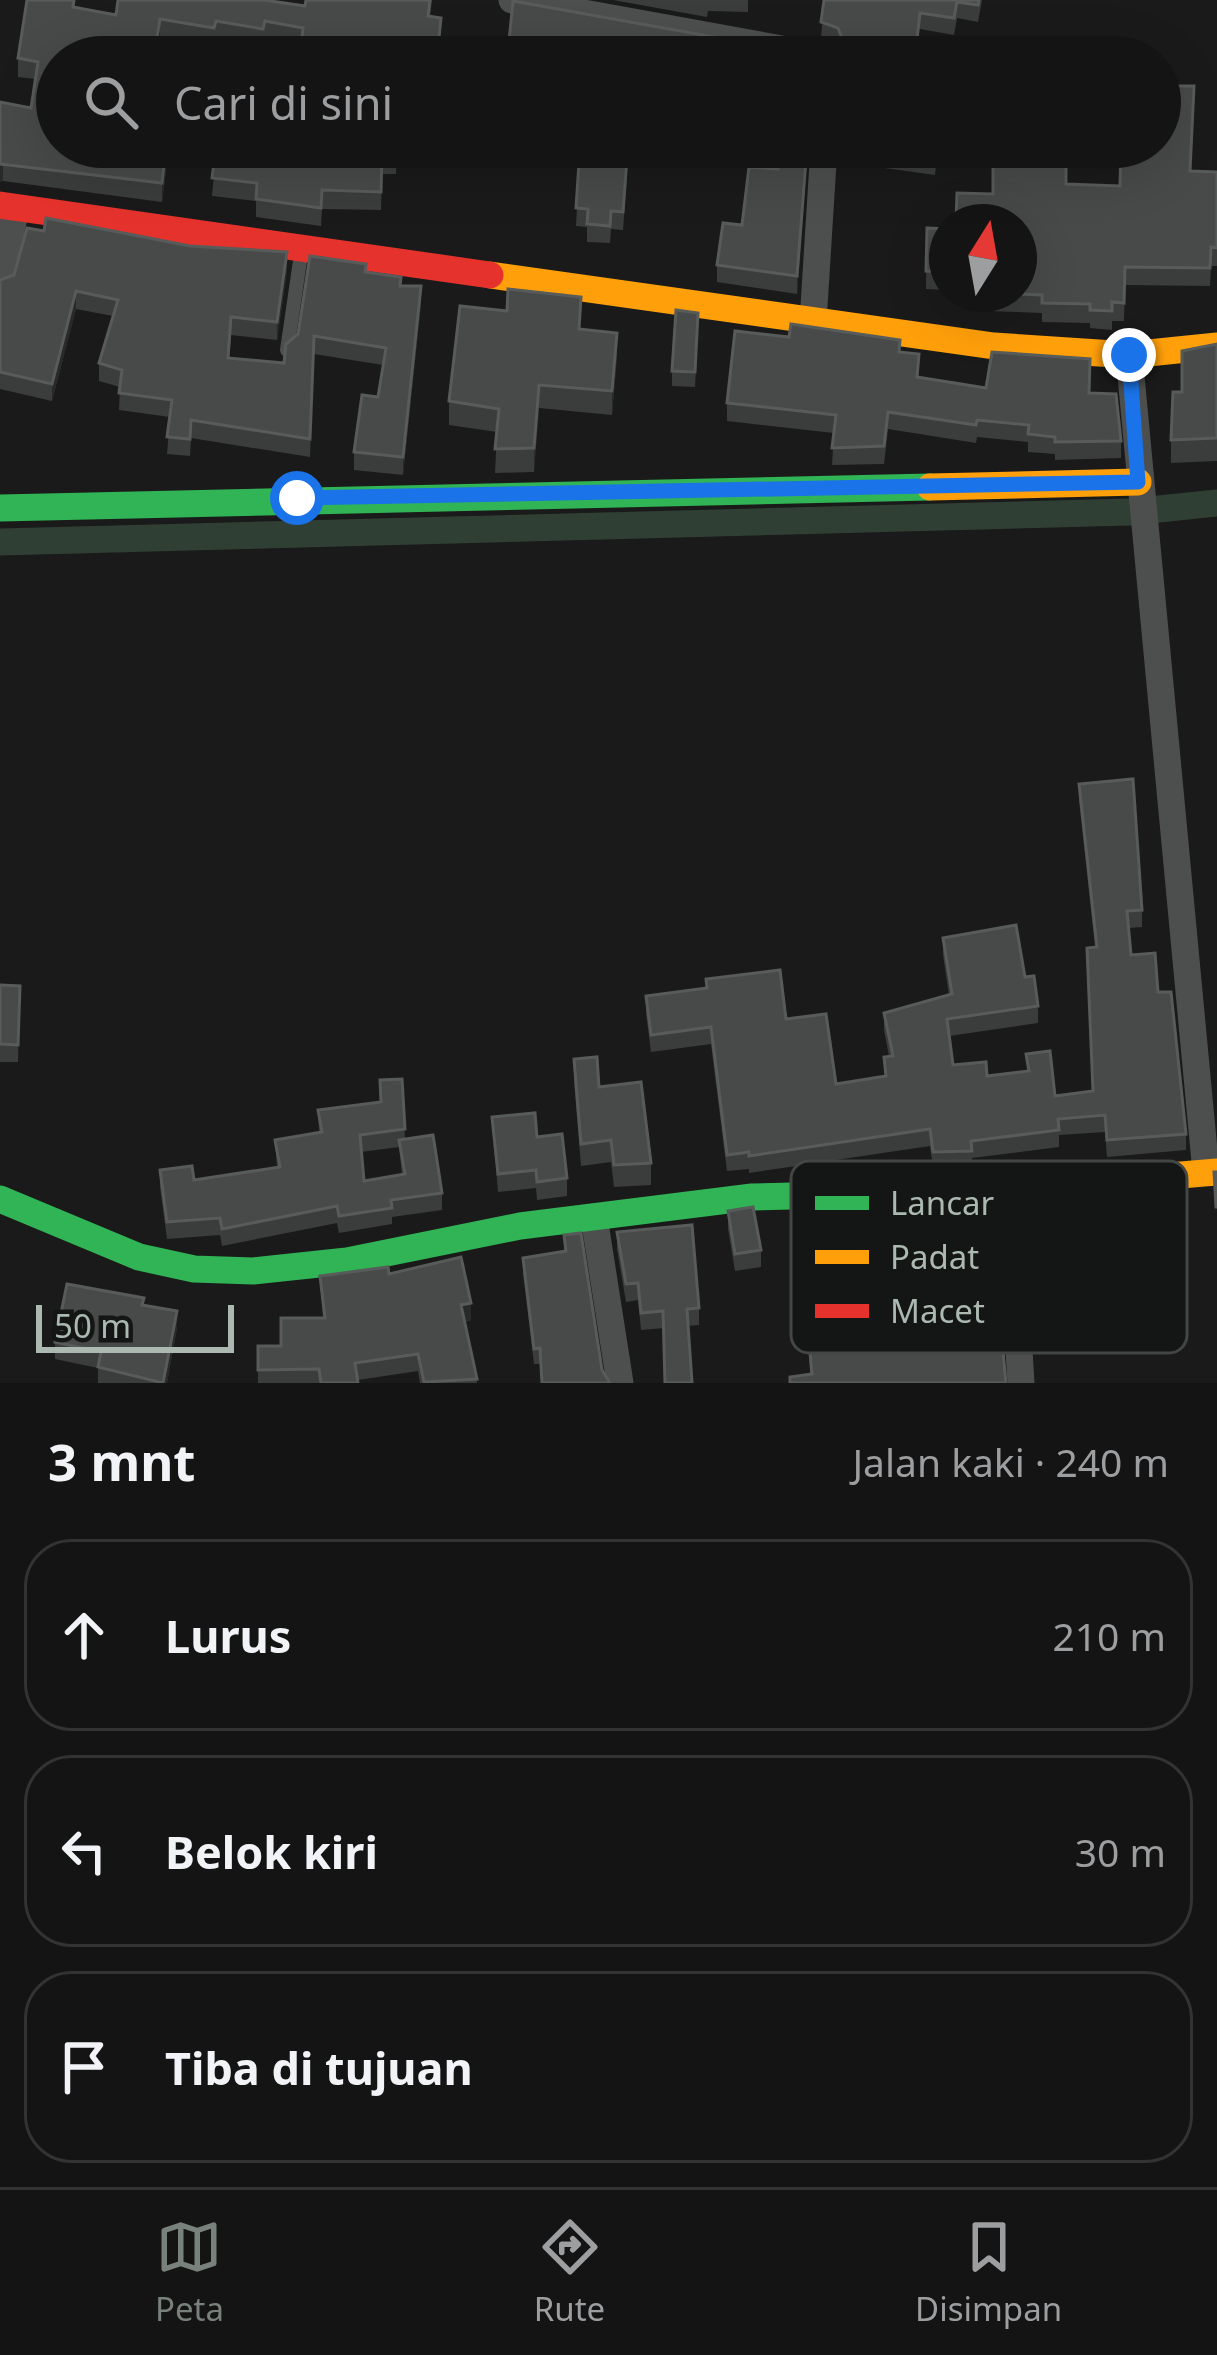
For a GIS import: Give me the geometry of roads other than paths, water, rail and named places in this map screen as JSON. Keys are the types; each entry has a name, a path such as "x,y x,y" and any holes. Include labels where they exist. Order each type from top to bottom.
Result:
{"street":[{"path":"512,0 710,36"},
{"path":"813,322 823,168"},
{"path":"0,281 8,206 994,346 1129,355 1217,346"},
{"path":"1129,355 1142,527 1212,1172"},
{"path":"0,508 1138,486"},
{"path":"0,1199 139,1257 194,1269 253,1271 347,1261 440,1240 594,1217 791,1195"},
{"path":"594,1217 620,1383"},
{"path":"1019,1353 1021,1383"}],"lane":[{"path":"287,350 302,249"}],"waterway":[{"path":"0,542 1130,512 1217,503"}]}
